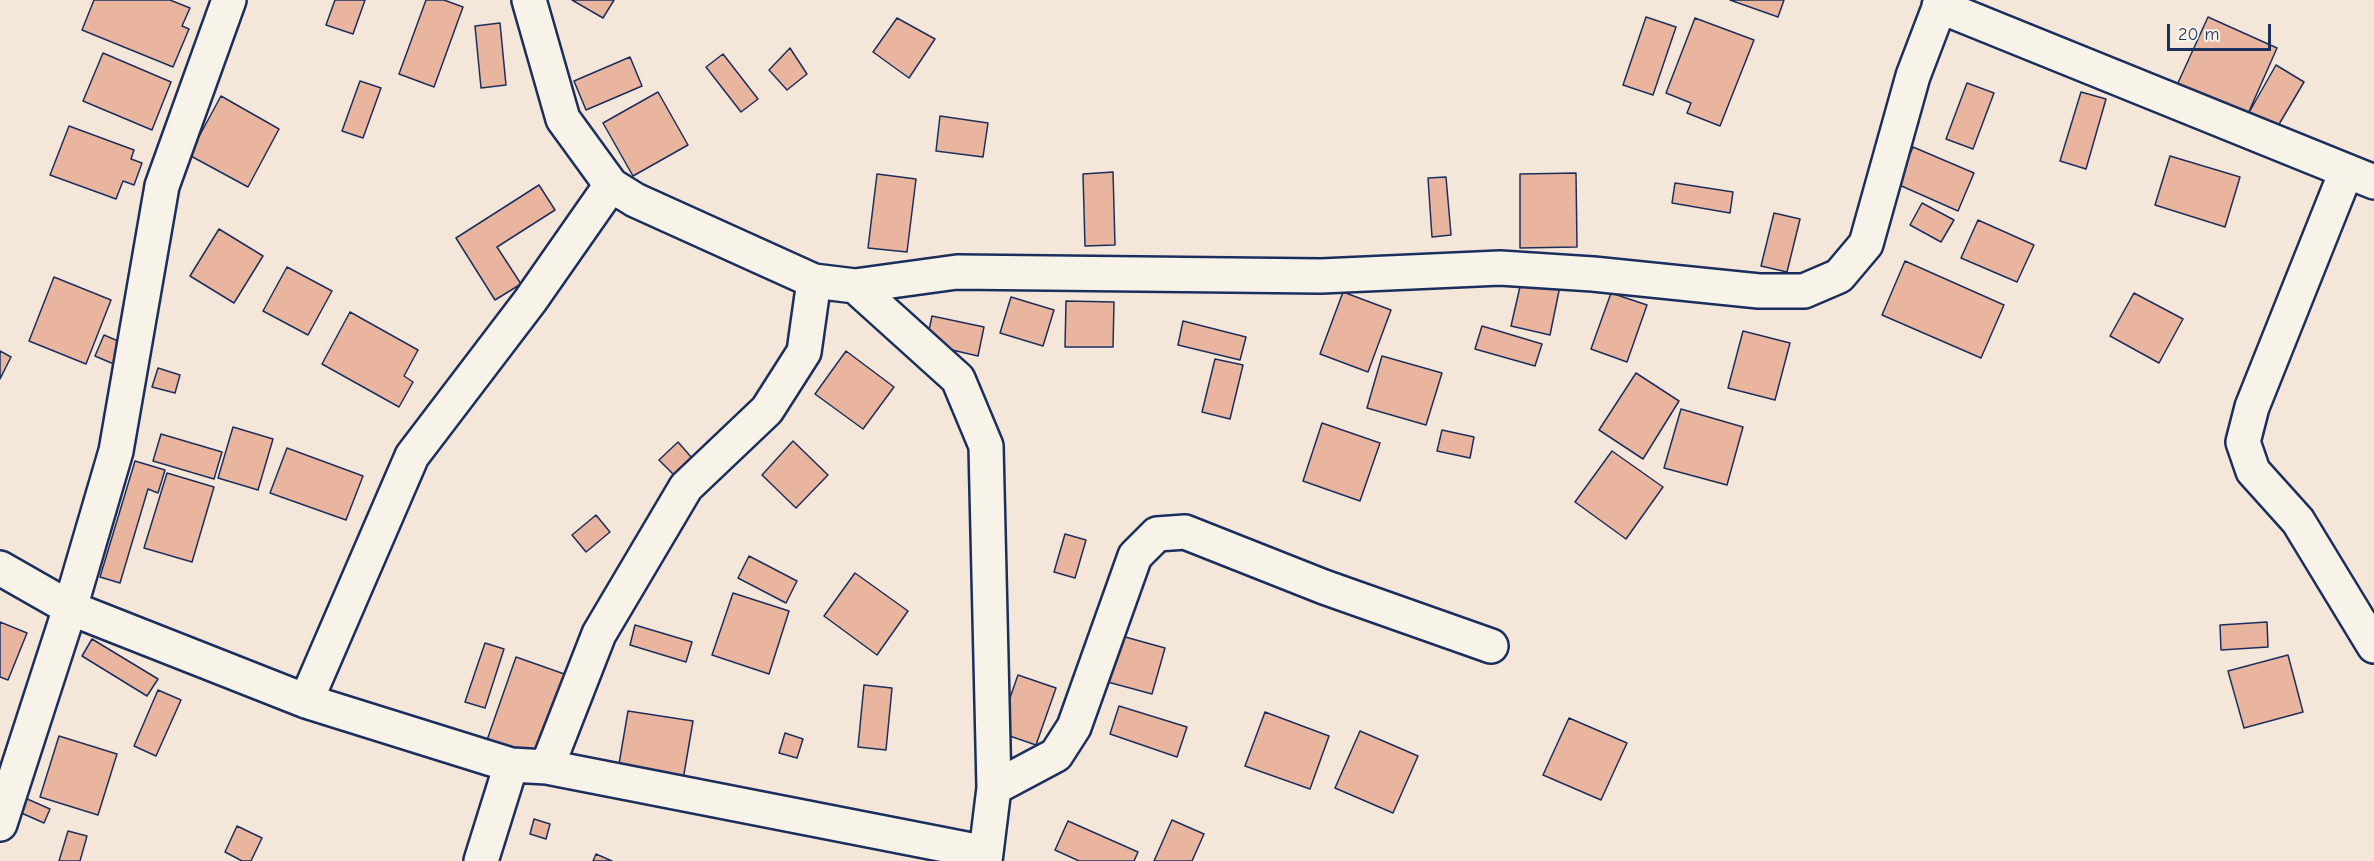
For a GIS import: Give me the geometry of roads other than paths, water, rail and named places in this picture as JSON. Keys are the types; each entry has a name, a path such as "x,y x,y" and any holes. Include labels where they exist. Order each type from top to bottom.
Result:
{"street":[{"path":"0,824 70,608 116,451 162,186 229,0"},
{"path":"529,0 563,119 611,184 635,200 814,281 855,286 957,272 1321,276 1500,268 1593,274 1759,291 1804,291 1839,276 1866,244 1913,76 1941,3 2360,177 2252,407 2243,442 2253,471 2298,521 2374,646"},
{"path":"306,701 412,456 530,301 611,184"},
{"path":"547,767 599,634 686,487 767,410 804,352 814,281"},
{"path":"0,568 70,608 306,701 511,765 547,767 986,857 994,788 986,446 958,379 855,286"},
{"path":"994,788 1056,754 1074,727 1134,556 1158,534 1185,532 1324,587 1491,646"},
{"path":"481,861 511,765"}]}
